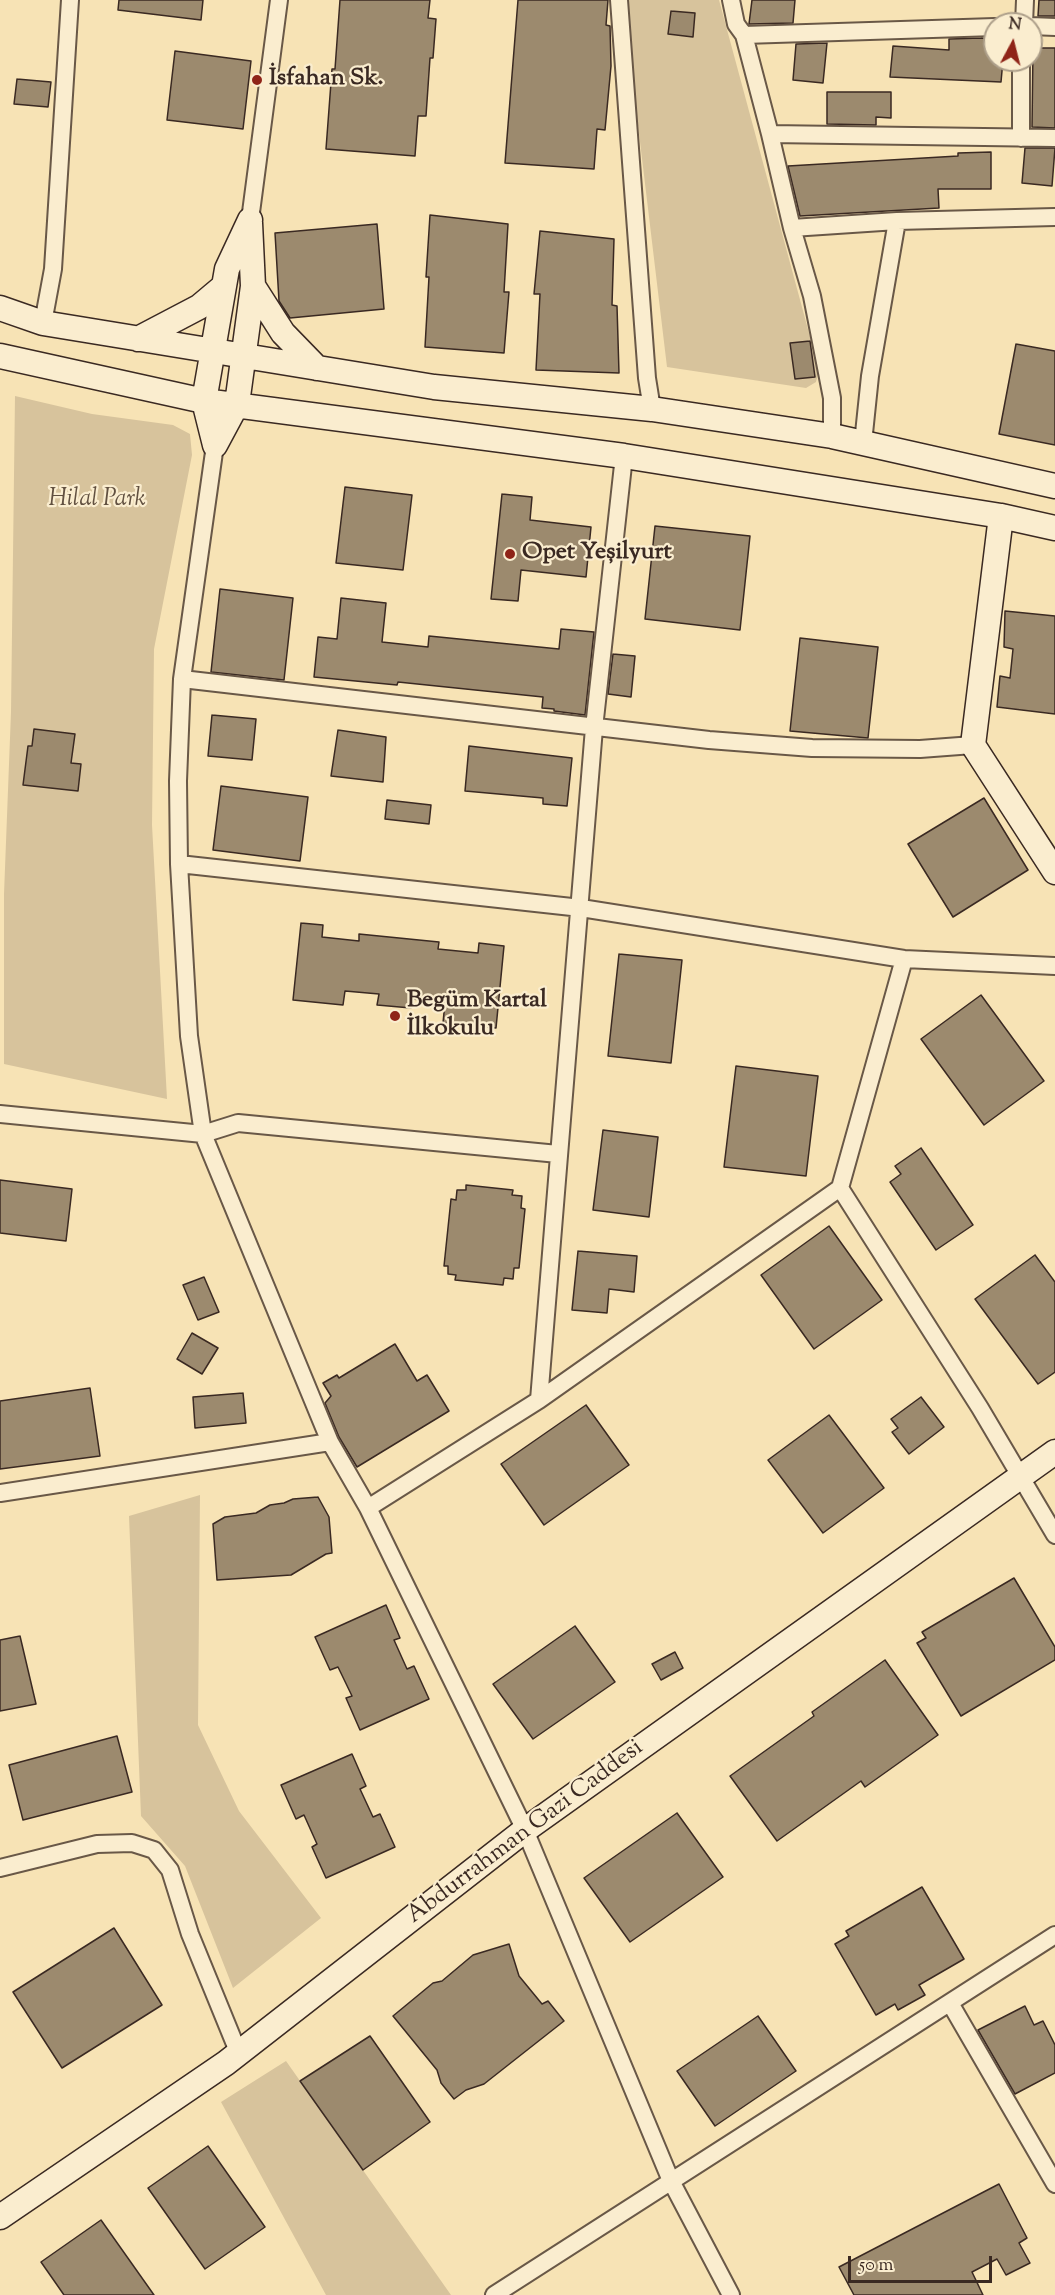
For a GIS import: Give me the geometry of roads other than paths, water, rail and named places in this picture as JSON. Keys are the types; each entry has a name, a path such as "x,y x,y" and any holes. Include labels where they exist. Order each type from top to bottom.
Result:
{"main road":[{"path":"215,445 204,401 227,269 250,220"},
{"path":"215,445 237,404 253,286 250,220"},
{"path":"138,339 199,307 224,286"},
{"path":"253,286 283,333 317,368"},
{"path":"0,308 43,323 434,387 652,409 832,436 1055,486"},
{"path":"0,356 204,401 624,456 1001,516 1055,528"},
{"path":"1001,516 973,745 1055,873"},
{"name":"Abdurrahman Gazi Caddesi","path":"0,2217 239,2054 525,1830 1055,1452"}],"street":[{"path":"43,323 53,269 70,0"},
{"path":"250,220 279,0"},
{"path":"619,0 647,378 652,409"},
{"path":"731,0 736,24 744,35 792,228 812,296 830,386 832,436"},
{"path":"744,35 983,27"},
{"path":"1021,72 1021,138"},
{"path":"770,134 1055,138"},
{"path":"792,228 897,221 1055,218"},
{"path":"862,444 870,376 897,221"},
{"path":"215,445 182,679 178,781 179,864 189,1036 202,1134 330,1442 368,1508 525,1830 671,2181 730,2295"},
{"path":"539,1400 594,728 624,456"},
{"path":"182,679 709,740 812,748 920,749 973,745"},
{"path":"179,864 580,908 904,959 1055,966"},
{"path":"368,1508 539,1400 840,1188 904,959"},
{"path":"0,1114 202,1134 238,1123 558,1154"},
{"path":"840,1188 980,1408 1055,1535"},
{"path":"0,1493 330,1442"},
{"path":"0,1868 97,1844 132,1843 154,1850 170,1870 190,1934 239,2054"},
{"path":"494,2295 1055,1935"},
{"path":"950,2003 1055,2184"}],"place":[{"name":"İsfahan Sk.","path":"257,80"},
{"name":"Opet Yeşilyurt","path":"510,554"},
{"name":"Begüm Kartal İlkokulu","path":"395,1016"}],"park label":[{"name":"Hilal Park","path":"97,501"}]}
